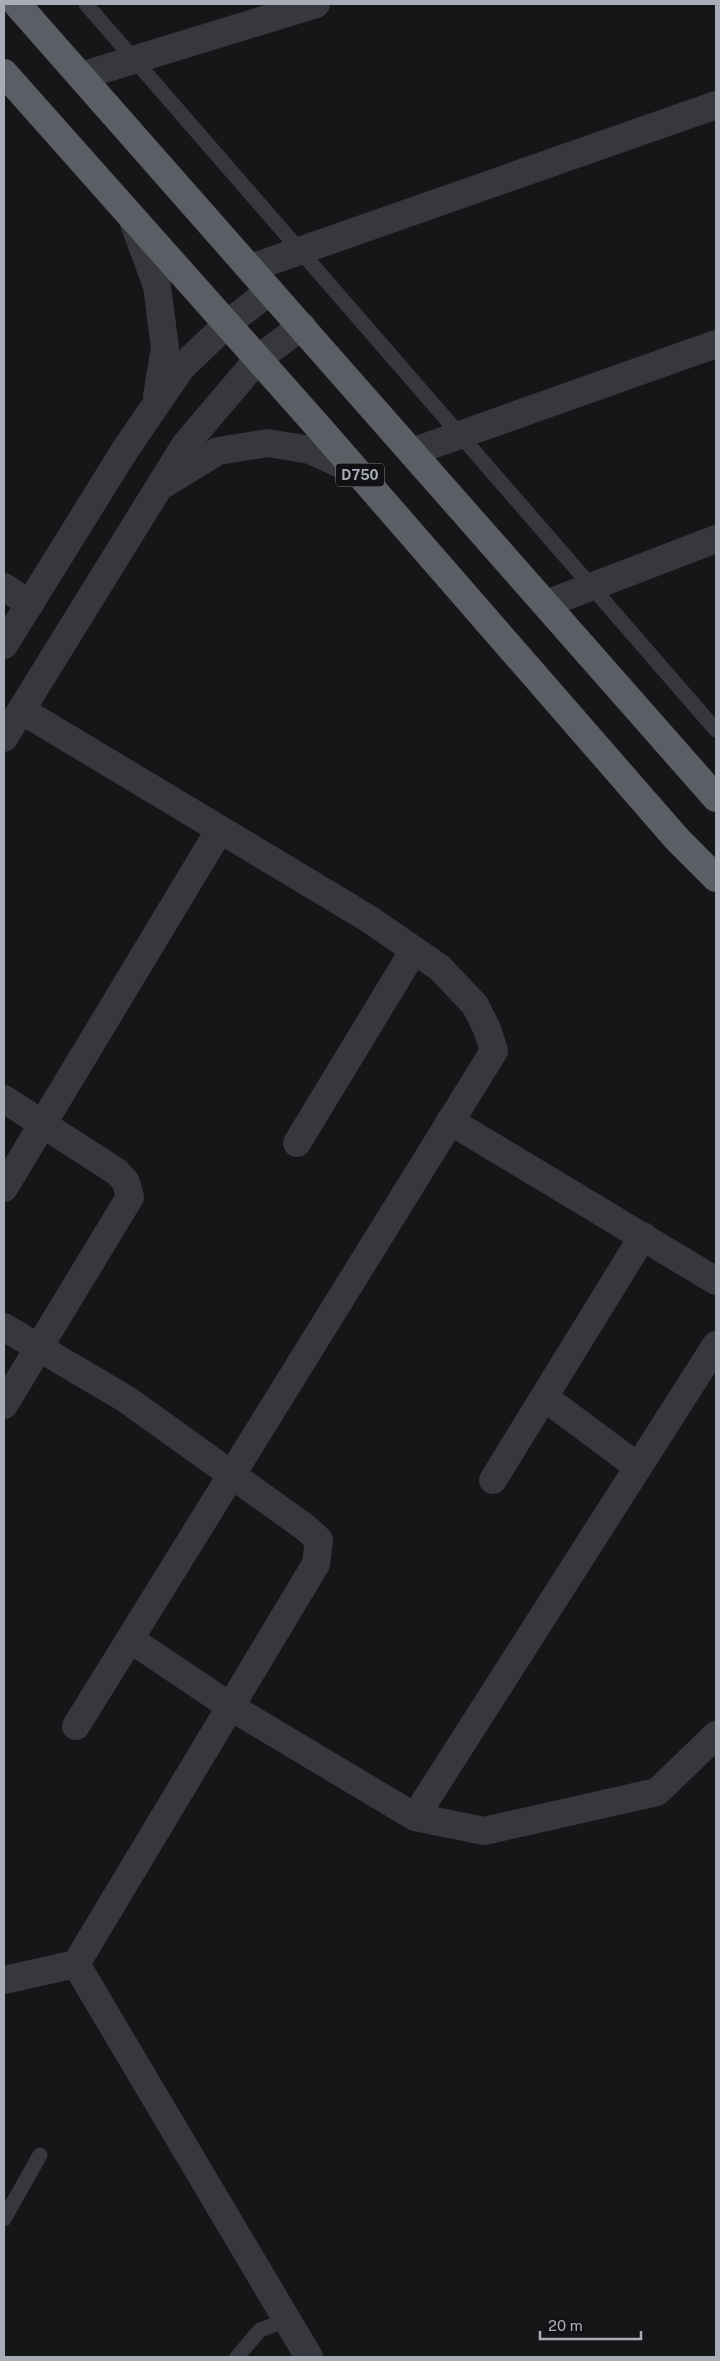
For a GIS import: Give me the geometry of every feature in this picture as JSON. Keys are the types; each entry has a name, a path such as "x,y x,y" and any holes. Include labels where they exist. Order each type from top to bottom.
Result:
{"highway":[{"path":"17,4 716,798"},
{"name":"D750","path":"4,73 258,359 677,839 716,878"}],"street":[{"path":"81,76 316,4"},
{"path":"251,268 716,105"},
{"path":"132,218 157,286 165,348 155,406"},
{"path":"4,645 125,450 181,368 227,324 270,291"},
{"path":"4,738 185,445 258,359 302,326"},
{"path":"412,452 716,344"},
{"path":"158,488 218,451 268,443 310,450 356,471"},
{"path":"546,604 716,539"},
{"path":"4,587 30,604"},
{"path":"21,710 219,831 369,919 440,968 475,1005 487,1030 494,1051 76,1726"},
{"path":"4,1188 219,831"},
{"path":"297,1143 414,950"},
{"path":"4,1098 117,1172 126,1182 130,1197 4,1405"},
{"path":"450,1122 716,1281"},
{"path":"493,1480 643,1236"},
{"path":"4,1327 126,1399 306,1528 319,1540 316,1564 76,1964 4,1980"},
{"path":"415,1817 716,1345"},
{"path":"544,1397 638,1467"},
{"path":"130,1638 231,1707 415,1817 484,1831 658,1792 716,1735"},
{"path":"76,1964 309,2357"}],"lane":[{"path":"86,4 716,730"},
{"path":"4,2219 40,2155"},
{"path":"237,2357 260,2330 287,2320"}]}
